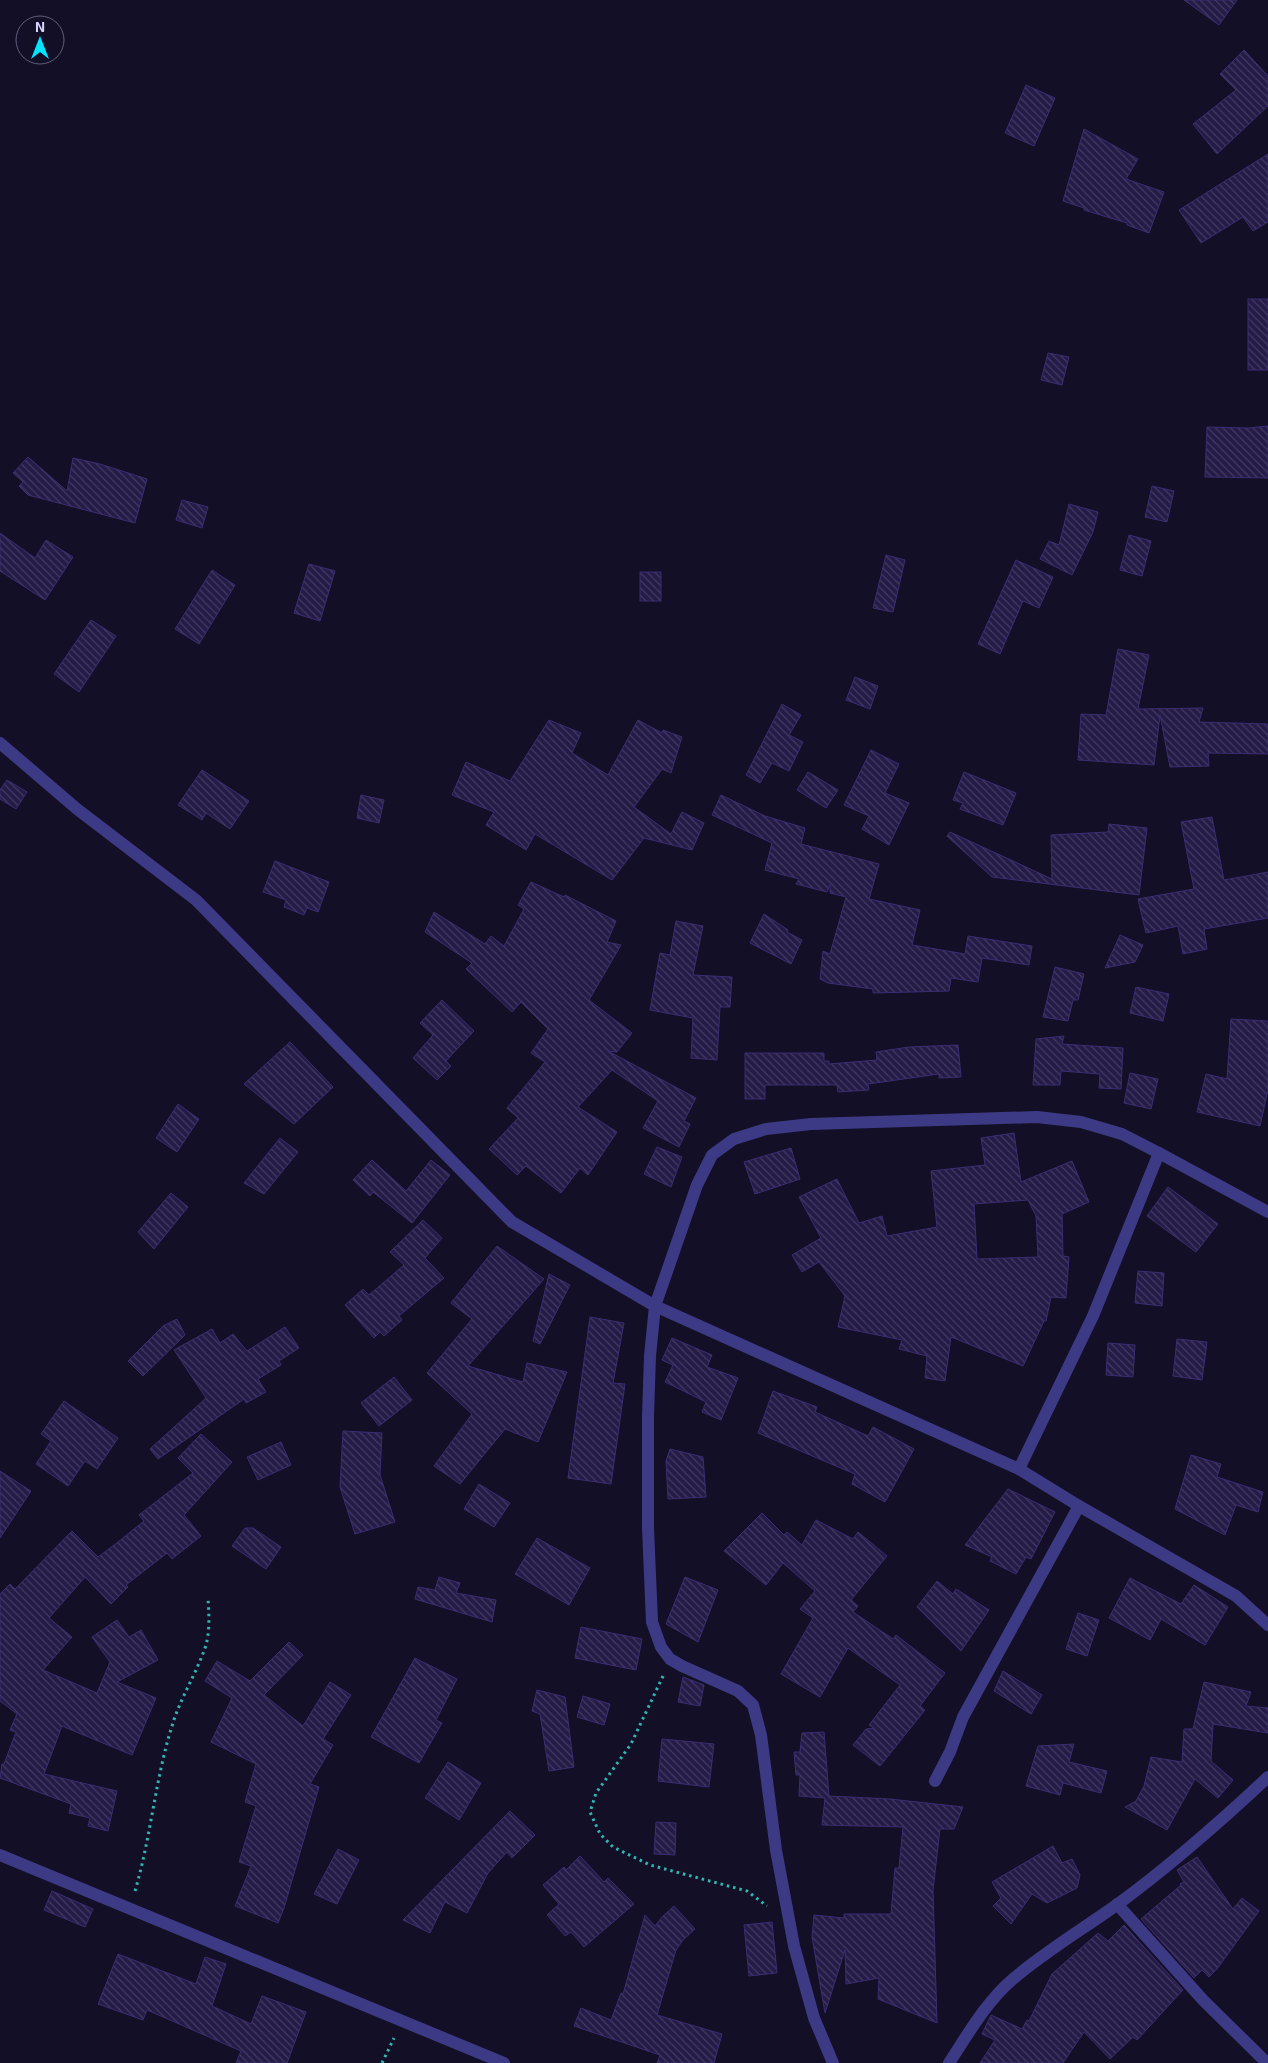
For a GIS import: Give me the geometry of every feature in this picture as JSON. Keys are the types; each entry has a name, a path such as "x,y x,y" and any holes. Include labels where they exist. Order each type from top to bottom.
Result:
{"street":[{"path":"0,743 77,810 196,900 512,1222 655,1306 1020,1469 1079,1506 1236,1596 1268,1625"},
{"path":"833,2063 814,2018 794,1946 776,1850 762,1735 753,1705 738,1690 670,1659 661,1647 652,1622 648,1416 650,1356 655,1306 697,1185 712,1155 734,1139 766,1128 812,1124 1036,1117 1080,1122 1122,1134 1268,1212"},
{"path":"1020,1469 1093,1316 1159,1153"},
{"path":"935,1781 950,1752 964,1717 1079,1506"},
{"path":"949,2063 978,2018 1012,1980 1186,1851 1268,1777"},
{"path":"0,1855 504,2063"},
{"path":"1117,1904 1203,2000 1267,2063"}],"path":[{"path":"130,1908 144,1862 161,1768 172,1725 206,1644 209,1624 208,1599"},
{"path":"670,1659 631,1744 596,1793 590,1812 600,1834 613,1847 650,1865 747,1891 790,1923"},
{"path":"382,2063 402,2022"}],"building":[{"path":"1184,0 1237,0 1219,25"},
{"path":"1244,50 1268,76 1268,106 1217,154 1193,124 1236,90 1220,74"},
{"path":"1026,85 1055,98 1034,146 1005,133"},
{"path":"1084,129 1138,159 1126,179 1164,192 1149,233 1127,225 1127,223 1084,210 1084,208 1063,201"},
{"path":"1268,154 1268,222 1253,231 1243,217 1201,243 1179,210"},
{"path":"1248,299 1268,299 1268,370 1248,370"},
{"path":"1048,353 1069,357 1062,385 1041,380"},
{"path":"1268,426 1268,478 1205,477 1207,427 1248,428"},
{"path":"28,457 67,491 73,458 100,464 147,479 135,523 28,495 19,486 23,482 13,473"},
{"path":"1152,486 1174,491 1167,522 1145,517"},
{"path":"182,500 208,507 202,528 176,520"},
{"path":"1069,504 1098,512 1093,532 1072,575 1040,559 1049,541 1059,545"},
{"path":"0,533 35,558 46,540 73,557 45,600 0,571"},
{"path":"1129,535 1151,541 1142,576 1120,570"},
{"path":"886,555 905,560 893,612 873,608"},
{"path":"1016,560 1053,577 1039,608 1023,601 1000,654 978,644"},
{"path":"309,564 335,571 320,621 294,613"},
{"path":"212,570 235,585 199,644 175,629"},
{"path":"640,572 661,572 661,601 640,601"},
{"path":"91,620 116,636 79,692 54,674"},
{"path":"1118,649 1149,655 1138,709 1203,708 1199,722 1268,724 1268,754 1208,753 1209,766 1170,767 1160,715 1154,765 1078,760 1081,714 1106,715"},
{"path":"855,677 878,686 870,709 846,700"},
{"path":"782,704 801,715 789,735 803,742 789,771 772,763 760,783 746,775"},
{"path":"549,720 581,733 572,753 608,775 638,720 662,733 663,730 682,737 671,773 662,769 634,807 671,834 682,812 704,823 692,850 644,838 612,880 535,834 526,850 486,825 494,812 452,795 466,762 510,781"},
{"path":"871,750 899,764 885,793 909,803 889,845 862,829 869,816 844,805"},
{"path":"202,770 249,801 230,829 206,813 202,820 178,805"},
{"path":"808,772 838,790 826,808 797,790"},
{"path":"964,772 1016,793 1003,825 960,809 963,803 953,800"},
{"path":"7,780 27,792 16,809 0,799 0,790"},
{"path":"361,795 384,800 379,823 357,818"},
{"path":"721,795 765,816 805,828 801,844 879,864 869,899 920,910 912,945 965,954 968,936 1032,946 1029,965 982,958 978,982 951,978 949,991 873,993 873,989 828,983 820,979 823,951 830,954 846,897 830,893 830,885 827,892 796,884 799,879 765,870 772,843 712,815"},
{"path":"1212,817 1224,880 1268,872 1268,918 1204,929 1207,949 1183,954 1178,926 1146,933 1138,899 1194,889 1181,822"},
{"path":"1109,824 1147,828 1139,895 992,877 947,836 950,832 1052,879 1051,835 1108,832"},
{"path":"275,861 329,882 318,912 307,908 304,915 284,907 286,900 263,892"},
{"path":"531,882 564,897 565,895 616,921 607,942 621,945 589,1000 632,1033 617,1052 608,1051 696,1098 684,1121 690,1124 679,1147 643,1128 658,1101 612,1070 578,1107 617,1132 588,1175 580,1168 561,1193 526,1166 517,1175 489,1149 518,1118 507,1108 545,1062 531,1053 548,1029 521,1002 512,1012 466,969 472,963 425,932 434,912 485,944 491,936 504,946 524,909 518,905"},
{"path":"764,914 788,930 787,932 802,940 791,964 750,943"},
{"path":"676,921 703,926 693,975 732,977 730,1007 720,1007 717,1060 691,1058 693,1018 650,1010 660,953 670,955"},
{"path":"1120,935 1143,945 1135,962 1105,968"},
{"path":"1055,967 1084,974 1078,1000 1073,1000 1068,1021 1043,1017"},
{"path":"1136,987 1169,994 1163,1021 1130,1013"},
{"path":"442,1000 474,1031 446,1061 451,1066 437,1080 413,1058 433,1035 420,1023"},
{"path":"1231,1019 1268,1021 1268,1090 1260,1126 1197,1112 1206,1074 1227,1079"},
{"path":"1064,1036 1062,1044 1123,1048 1121,1089 1099,1088 1100,1074 1061,1071 1060,1085 1033,1085 1036,1039"},
{"path":"290,1042 333,1087 294,1124 244,1084"},
{"path":"958,1045 961,1077 939,1078 939,1074 868,1084 869,1090 838,1092 837,1085 765,1085 765,1099 745,1099 745,1053 824,1053 824,1061 829,1061 829,1064 877,1060 876,1052 909,1047"},
{"path":"1130,1073 1158,1079 1151,1109 1124,1103"},
{"path":"178,1104 199,1119 177,1152 156,1138"},
{"path":"1014,1133 1021,1182 1072,1161 1089,1202 1062,1214 1063,1256 1069,1257 1066,1298 1051,1297 1046,1321 1044,1321 1023,1366 951,1337 945,1381 925,1378 927,1356 899,1349 902,1340 838,1327 845,1296 819,1262 802,1272 792,1255 821,1238 799,1197 837,1179 859,1223 882,1216 887,1236 937,1227 931,1171 985,1165 981,1138","holes":["1028,1200 1036,1216 1038,1257 977,1259 974,1204"]},
{"path":"280,1138 298,1152 264,1194 244,1183"},
{"path":"657,1147 682,1157 671,1187 644,1174"},
{"path":"791,1148 800,1179 755,1194 744,1162"},
{"path":"372,1160 406,1191 431,1160 450,1175 412,1223 373,1192 370,1196 353,1180"},
{"path":"1168,1187 1218,1224 1196,1252 1147,1216"},
{"path":"171,1193 188,1207 154,1249 138,1232"},
{"path":"423,1220 442,1238 425,1258 444,1278 399,1316 402,1320 384,1336 380,1332 374,1338 345,1305 363,1289 369,1295 404,1265 390,1252"},
{"path":"497,1246 544,1279 468,1366 523,1382 527,1363 567,1372 538,1442 505,1429 460,1484 434,1466 472,1414 427,1373 472,1319 451,1303"},
{"path":"1138,1271 1164,1273 1162,1306 1135,1303"},
{"path":"549,1274 570,1285 540,1344 533,1341"},
{"path":"590,1317 624,1323 613,1383 625,1384 611,1484 568,1478"},
{"path":"177,1319 185,1335 143,1376 128,1361 163,1326"},
{"path":"285,1327 299,1348 279,1361 281,1365 258,1379 266,1392 246,1403 244,1399 158,1459 150,1449 206,1398 174,1350 212,1329 220,1343 233,1334 247,1351"},
{"path":"672,1338 712,1355 707,1367 738,1378 721,1420 702,1412 706,1402 665,1382 673,1365 662,1360"},
{"path":"1177,1339 1207,1342 1202,1380 1173,1376"},
{"path":"1108,1343 1135,1345 1133,1377 1106,1375"},
{"path":"394,1377 412,1400 379,1426 361,1403"},
{"path":"773,1391 817,1407 815,1412 868,1436 873,1427 914,1449 885,1502 852,1484 855,1474 758,1433"},
{"path":"64,1401 118,1438 97,1469 85,1461 68,1486 36,1464 51,1441 41,1434"},
{"path":"343,1431 382,1433 380,1475 395,1522 355,1534 340,1487"},
{"path":"201,1434 232,1462 184,1515 201,1536 172,1559 167,1553 126,1585 128,1587 111,1604 85,1577 49,1618 72,1637 43,1670 97,1693 110,1662 92,1637 117,1620 129,1637 141,1630 158,1660 117,1682 156,1698 132,1755 62,1726 44,1774 117,1791 108,1831 88,1826 90,1818 69,1813 71,1804 0,1778 2,1764 4,1764 16,1732 10,1730 17,1714 0,1701 0,1594 10,1584 15,1589 72,1531 98,1557 118,1542 144,1521 139,1515 193,1473 178,1458"},
{"path":"281,1442 291,1465 258,1480 247,1457"},
{"path":"670,1449 703,1457 706,1497 668,1499 666,1461"},
{"path":"1191,1455 1221,1464 1217,1477 1263,1492 1258,1512 1236,1505 1225,1535 1175,1509"},
{"path":"0,1471 31,1491 0,1538"},
{"path":"479,1484 510,1503 494,1527 464,1509"},
{"path":"1008,1489 1055,1512 1031,1559 1026,1557 1016,1574 990,1561 992,1557 965,1545"},
{"path":"762,1513 784,1535 787,1532 802,1545 816,1520 853,1539 858,1532 887,1556 851,1600 858,1606 853,1612 893,1639 896,1635 945,1673 920,1706 925,1710 880,1766 853,1745 866,1729 874,1728 869,1725 900,1685 848,1648 820,1697 781,1674 813,1618 800,1609 815,1591 783,1563 766,1585 724,1551"},
{"path":"245,1528 253,1528 281,1547 266,1569 232,1546"},
{"path":"537,1538 590,1568 569,1605 515,1574"},
{"path":"439,1577 460,1583 456,1593 496,1600 492,1622 415,1599 418,1587 435,1590"},
{"path":"685,1577 718,1590 698,1642 666,1624"},
{"path":"1130,1578 1181,1604 1194,1585 1228,1607 1205,1645 1161,1619 1150,1640 1109,1618"},
{"path":"937,1581 953,1594 956,1589 989,1610 961,1651 917,1607"},
{"path":"1078,1613 1099,1620 1087,1656 1066,1649"},
{"path":"581,1627 642,1639 636,1670 575,1658"},
{"path":"289,1642 303,1655 264,1695 303,1726 330,1682 351,1695 323,1739 333,1745 310,1784 319,1787 278,1923 235,1906 251,1866 239,1862 256,1806 245,1802 256,1764 211,1742 232,1698 205,1681 217,1661 250,1681"},
{"path":"415,1658 457,1679 436,1720 442,1723 419,1763 371,1737"},
{"path":"1003,1671 1042,1695 1031,1714 994,1691"},
{"path":"683,1677 704,1685 700,1706 678,1702"},
{"path":"1204,1682 1251,1692 1246,1706 1268,1708 1268,1733 1213,1724 1211,1761 1233,1780 1218,1798 1195,1779 1167,1830 1125,1807 1136,1801 1144,1786 1151,1757 1182,1762 1184,1729 1193,1729"},
{"path":"537,1690 565,1697 574,1767 549,1771 540,1714 532,1711"},
{"path":"583,1696 610,1704 604,1725 577,1717"},
{"path":"824,1732 829,1796 890,1799 963,1807 954,1829 940,1829 933,1890 937,2023 878,1999 879,1978 846,1984 845,1950 825,2013 812,1937 814,1915 844,1918 844,1914 891,1914 895,1868 899,1868 903,1827 822,1825 825,1798 799,1796 800,1775 796,1775 794,1752 800,1752 802,1733"},
{"path":"662,1739 714,1744 709,1787 658,1781"},
{"path":"1074,1744 1069,1762 1107,1771 1101,1793 1063,1783 1060,1795 1026,1786 1038,1746"},
{"path":"448,1762 481,1783 459,1820 425,1798"},
{"path":"510,1811 535,1835 512,1858 507,1852 488,1873 467,1913 445,1902 430,1933 403,1920"},
{"path":"656,1822 676,1823 675,1855 654,1854"},
{"path":"1053,1846 1062,1863 1072,1859 1080,1875 1077,1888 1047,1903 1032,1894 1011,1924 993,1906 1001,1898 992,1882"},
{"path":"338,1849 359,1860 337,1904 314,1894"},
{"path":"580,1856 604,1882 608,1878 634,1904 584,1947 571,1932 565,1936 547,1915 559,1904 543,1885 564,1867 566,1870"},
{"path":"1197,1857 1233,1909 1242,1898 1259,1911 1217,1969 1209,1977 1202,1970 1194,1978 1141,1919 1184,1882 1177,1870"},
{"path":"52,1891 93,1909 85,1927 44,1910"},
{"path":"674,1906 695,1929 683,1940 676,1950 657,2015 722,2034 714,2063 657,2063 660,2055 574,2026 581,2008 611,2020 621,1993 623,1994 645,1915 655,1926"},
{"path":"772,1922 777,1973 749,1976 744,1925"},
{"path":"1124,1925 1183,1990 1137,2040 1133,2037 1110,2059 1084,2032 1063,2063 980,2063 995,2040 982,2034 991,2015 1022,2029 1027,2020 1029,2021 1052,1974 1098,1933 1108,1941"},
{"path":"118,1954 196,1984 205,1957 226,1964 212,2006 251,2024 262,1996 306,2012 287,2063 236,2063 241,2051 147,2010 143,2020 98,2004"}]}
